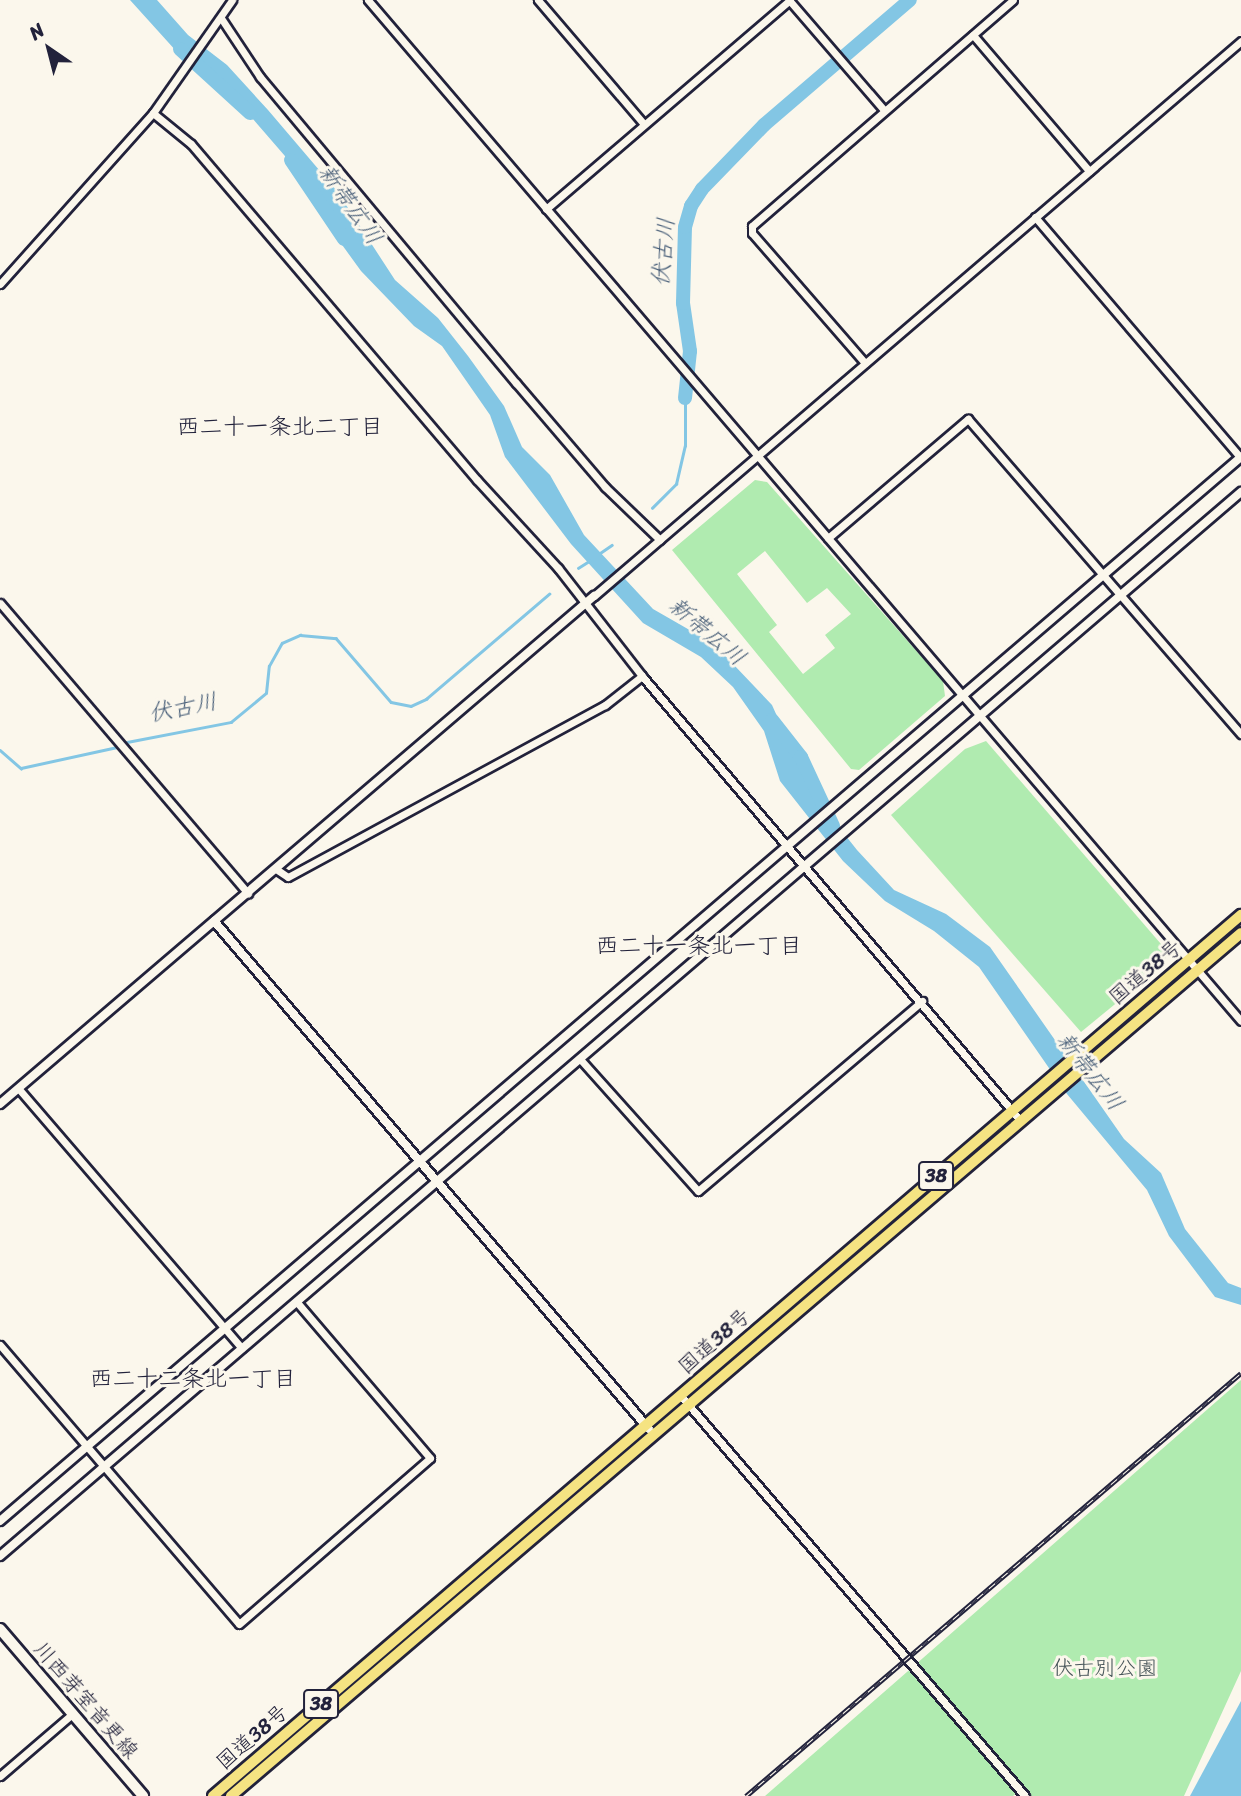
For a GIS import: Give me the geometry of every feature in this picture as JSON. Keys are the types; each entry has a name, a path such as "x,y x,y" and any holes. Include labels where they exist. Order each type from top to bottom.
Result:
{"highway":[{"name":"国道38号","path":"213,1796 649,1430 1024,1100 1241,915"},
{"name":"国道38号","path":"684,1400 1241,933"},
{"name":"国道38号","path":"231,1796 649,1430"}],"main road":[{"name":"川西芽室音更線","path":"0,1629 143,1796"}],"street":[{"path":"0,284 153,113 232,0"},
{"path":"368,0 1241,1021"},
{"path":"538,0 644,124"},
{"path":"546,209 789,0 884,110"},
{"path":"865,363 752,233 752,226 1013,0"},
{"path":"221,18 260,77 480,341 605,487 660,540"},
{"path":"973,34 1089,171"},
{"path":"0,1104 1241,41"},
{"path":"153,113 181,135 215,172 477,480 558,569 584,606 642,676 922,1001 1020,1120"},
{"path":"0,1521 1241,458 1035,217"},
{"path":"828,538 968,419 1241,734"},
{"path":"0,1556 1241,492"},
{"path":"0,603 248,893"},
{"path":"276,869 288,877 605,705 642,676"},
{"path":"214,921 649,1430"},
{"path":"580,1059 698,1191 922,1001"},
{"path":"18,1088 242,1348"},
{"path":"0,1345 239,1624 430,1458 296,1301"},
{"path":"684,1400 1025,1796"},
{"path":"0,1776 72,1714"}],"green space":[{"path":"755,480 767,482 943,681 945,696 859,770 851,769 672,550","holes":["765,551 807,603 827,588 851,614 825,635 835,648 803,674 769,632 777,625 737,574"]},
{"path":"986,741 1167,951 1164,964 1081,1032 891,815 965,749"},
{"name":"伏古別公園","path":"1241,1380 1241,1671 1184,1796 1025,1796 1020,1790 1013,1796 765,1796"}],"water":[{"path":"130,0 157,0 188,35 227,65 268,110 337,191 395,280 438,318 468,356 504,406 522,447 550,475 584,535 653,609 714,644 772,705 811,792 857,850 894,890 946,914 990,947 1124,1139 1161,1173 1185,1229 1228,1283 1241,1288 1241,1305 1215,1297 1169,1236 1147,1190 1067,1094 979,967 934,931 885,901 843,861 780,781 764,731 733,687 701,657 643,623 571,544 505,457 490,415 442,346 414,326 361,271 340,242 323,200 220,81 177,52"},
{"path":"1241,1701 1241,1796 1190,1796"}],"waterway":[{"name":"伏古川","path":"685,398 690,351 683,303 685,227 691,206 702,189 764,125 910,0"},
{"name":"新帯広川","path":"180,49 250,113"},
{"name":"新帯広川","path":"291,160 344,239"},
{"name":"伏古川","path":"652,508 676,484 685,446 685,398"},
{"name":"伏古川","path":"600,553 612,545"},
{"name":"伏古川","path":"578,568 589,561"},
{"name":"伏古川","path":"127,742 231,722 266,693 269,666 282,643 300,635 336,638 391,702 411,706 426,699 549,594"},
{"name":"新帯広川","path":"772,720 801,757 833,826"},
{"name":"伏古川","path":"0,750 21,768 117,747"}],"railway":[{"path":"746,1796 1241,1373"}],"district":[{"name":"西二十一条北二丁目","path":"280,427"},
{"name":"西二十一条北一丁目","path":"699,946"},
{"name":"西二十二条北一丁目","path":"193,1379"}]}
